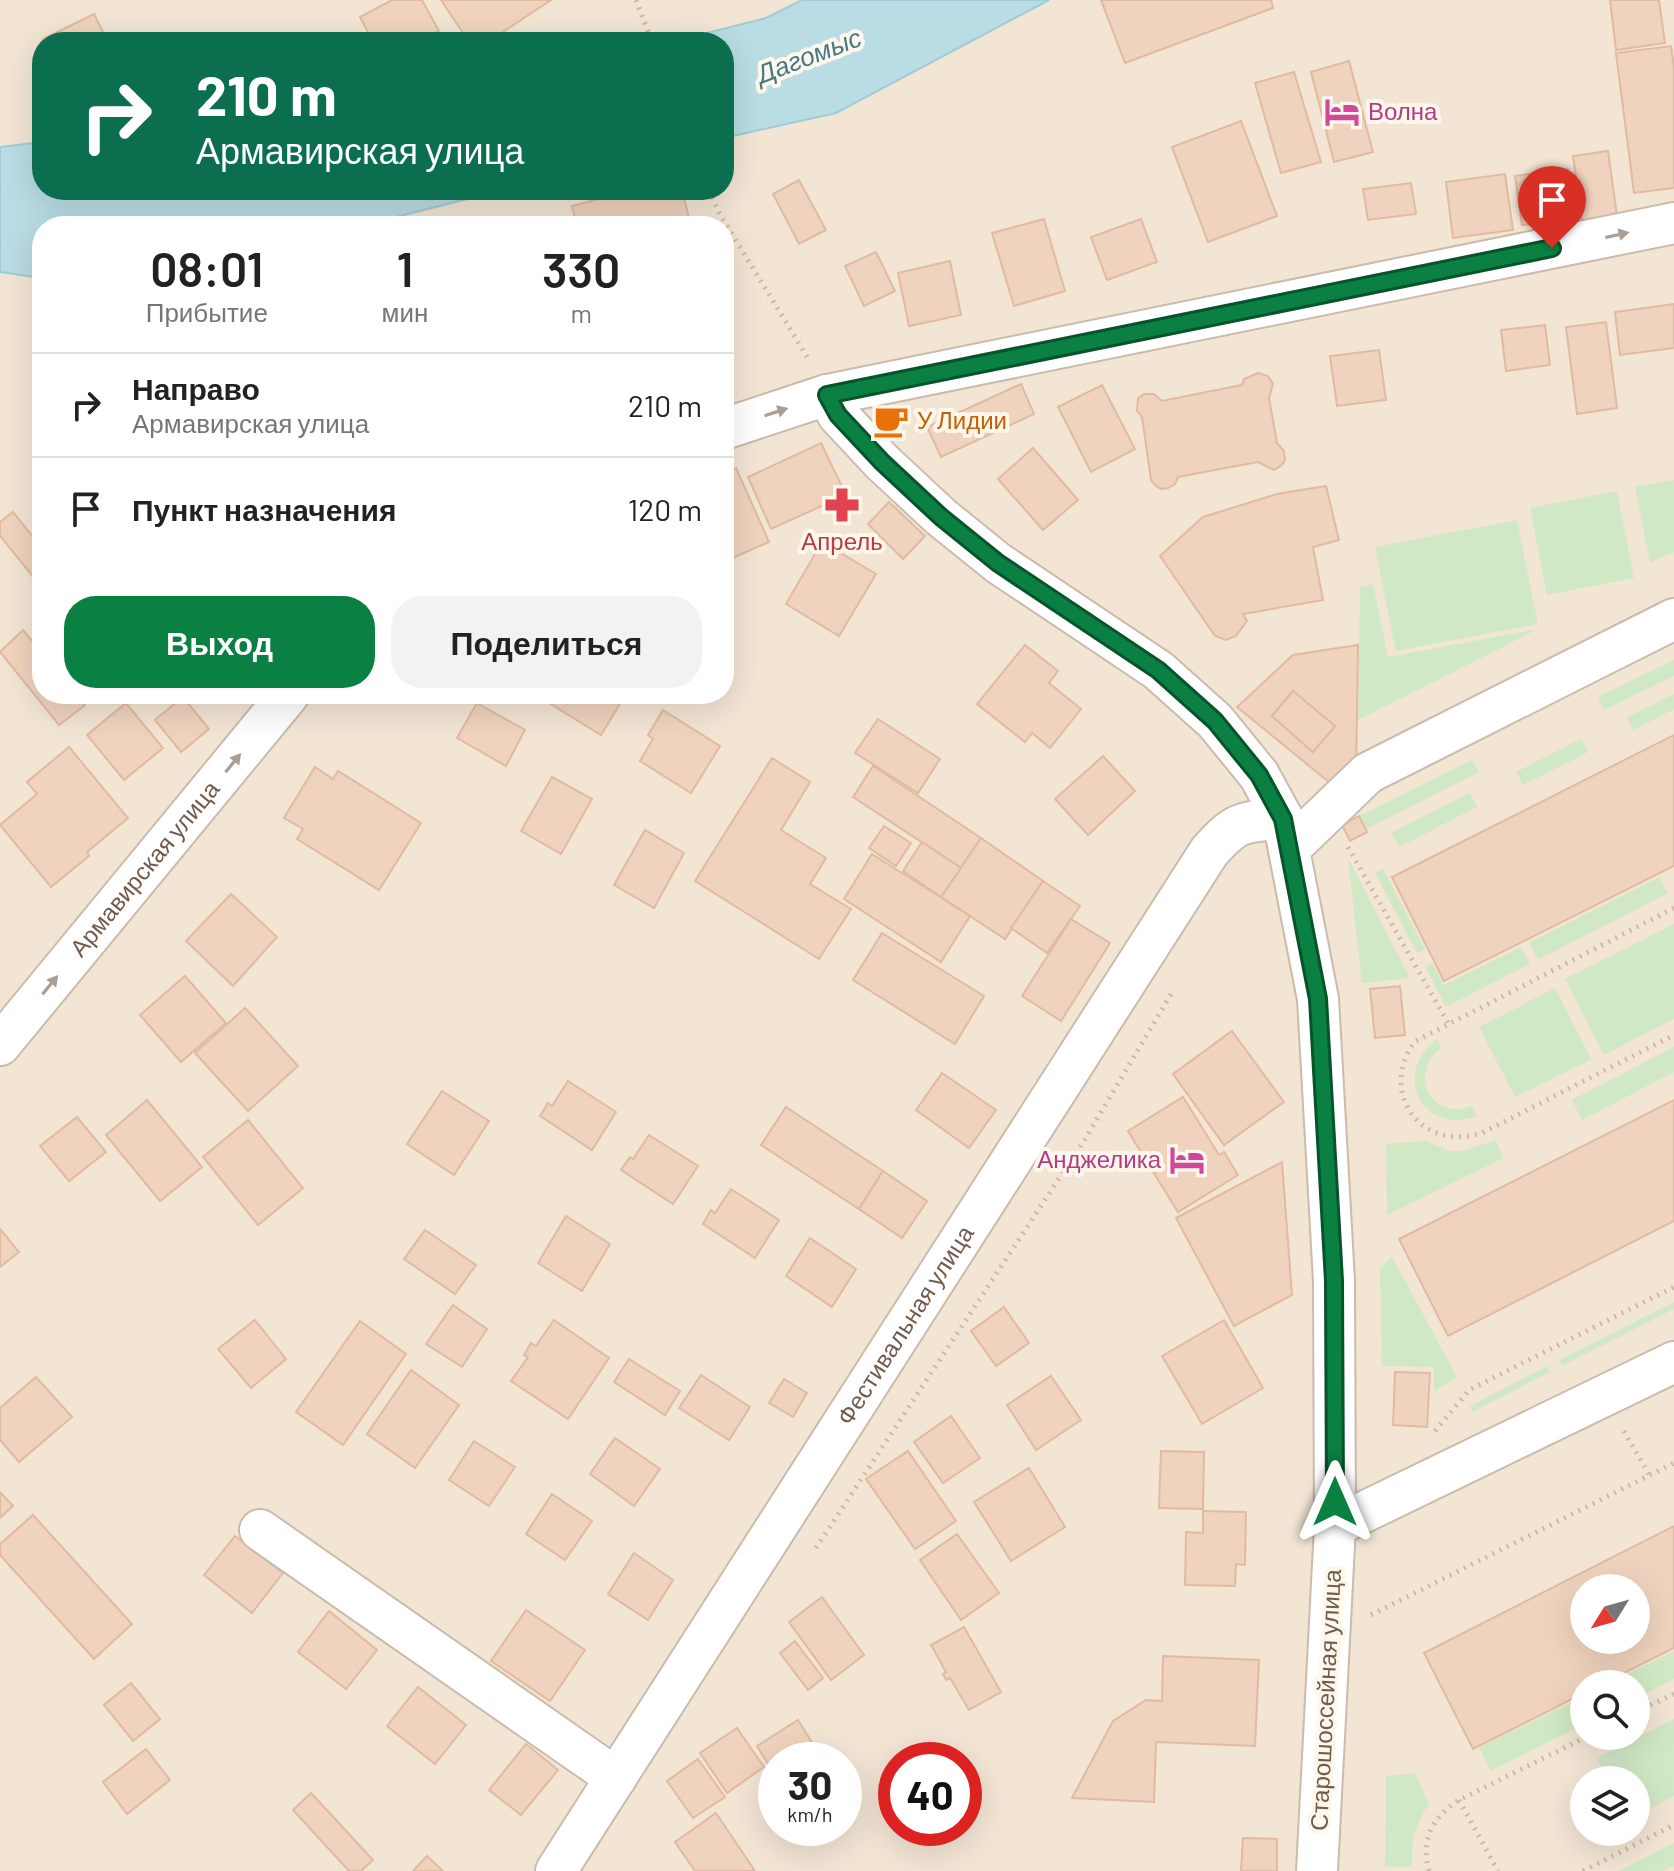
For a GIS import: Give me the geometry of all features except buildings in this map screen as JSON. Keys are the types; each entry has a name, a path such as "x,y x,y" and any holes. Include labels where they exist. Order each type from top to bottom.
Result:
{"street":[{"path":"734,424 818,378 1674,223"},
{"name":"Старошоссейная улица","path":"818,378 838,415 882,462 941,517 998,563 1158,670 1215,721 1259,775 1286,834 1318,999 1334,1281 1335,1526 1317,1871"},
{"path":"1286,834 1368,773 1674,619"},
{"name":"Армавирская улица","path":"0,1045 281,704"},
{"name":"Фестивальная улица","path":"556,1871 1209,852 1223,836 1243,822 1286,834"},
{"path":"1335,1526 1674,1362"},
{"path":"260,1530 616,1778"}],"path":[{"path":"637,1 648,32"},
{"path":"734,238 818,378"},
{"path":"1349,847 1448,1023"},
{"path":"1674,908 1414,1042 1404,1056 1400,1075 1402,1096 1411,1114 1426,1128 1444,1136 1465,1138 1482,1133 1674,1035"},
{"path":"1434,1433 1469,1390 1674,1287"},
{"path":"1626,1434 1650,1476"},
{"path":"1371,1615 1674,1463"},
{"path":"1650,1705 1674,1694"},
{"path":"1429,1871 1425,1859 1426,1841 1433,1824 1444,1810 1570,1745"},
{"path":"1459,1800 1498,1871"},
{"path":"1583,1871 1674,1825"}],"shaded area":[{"path":"0,0 1674,0 1674,1871 0,1871"}],"green space":[{"path":"1674,480 1674,552 1650,563 1635,487"},
{"path":"1617,491 1634,578 1547,595 1530,508"},
{"path":"1517,520 1538,624 1396,651 1375,547"},
{"path":"1373,584 1388,657 1538,629 1358,720 1360,587"},
{"path":"1674,660 1674,676 1604,710 1598,697"},
{"path":"1674,694 1674,709 1633,730 1627,717"},
{"path":"1581,739 1588,752 1523,785 1516,772"},
{"path":"1472,760 1479,772 1366,829 1359,816"},
{"path":"1470,793 1477,807 1399,847 1391,833"},
{"path":"1348,858 1410,978 1362,983"},
{"path":"1383,869 1425,949 1417,953 1375,873"},
{"path":"1659,877 1668,893 1538,960 1529,943"},
{"path":"1674,924 1674,1019 1604,1055 1565,979"},
{"path":"1521,947 1530,964 1446,1007 1425,966 1432,963 1444,985"},
{"path":"1555,988 1591,1059 1515,1097 1479,1027"},
{"path":"1437,1039 1441,1048 1426,1071 1425,1082 1429,1093 1445,1107 1458,1109 1472,1106 1477,1116 1458,1120 1441,1117 1428,1109 1419,1098 1415,1084 1416,1068 1423,1053"},
{"path":"1674,1047 1674,1072 1582,1120 1572,1100"},
{"path":"1495,1140 1504,1158 1387,1215 1386,1144 1425,1141 1450,1151 1463,1151"},
{"path":"1392,1257 1457,1377 1434,1391 1434,1367 1382,1366 1380,1268"},
{"path":"1674,1302 1674,1309 1562,1366 1559,1360"},
{"path":"1547,1366 1550,1372 1472,1412 1470,1406"},
{"path":"1674,1651 1674,1679 1650,1691 1650,1670 1635,1670"},
{"path":"1570,1703 1570,1731 1491,1771 1479,1748"},
{"path":"1674,1719 1674,1796 1650,1809 1650,1766 1601,1766 1597,1758 1613,1750 1650,1750 1650,1731"},
{"path":"1415,1773 1429,1804 1414,1834 1412,1867 1385,1867 1386,1776"},
{"path":"1674,1843 1674,1866 1663,1871 1619,1871"}],"water":[{"name":"Дагомыс","path":"802,0 1049,0 836,113 734,136 734,32 711,32 766,18"},
{"path":"32,143 32,200 463,200 400,216 32,216 32,277 0,272 0,147"}],"place":[{"name":"Волна","path":"1342,112"},
{"name":"У Лидии","path":"891,421"},
{"name":"Апрель","path":"842,505"},
{"name":"Анджелика","path":"1187,1160"}],"route":[{"path":"1335,1502 1334,1281 1318,999 1283,819 1259,775 1215,721 1158,670 998,563 941,517 882,462 838,415 827,395 1552,248"}]}
